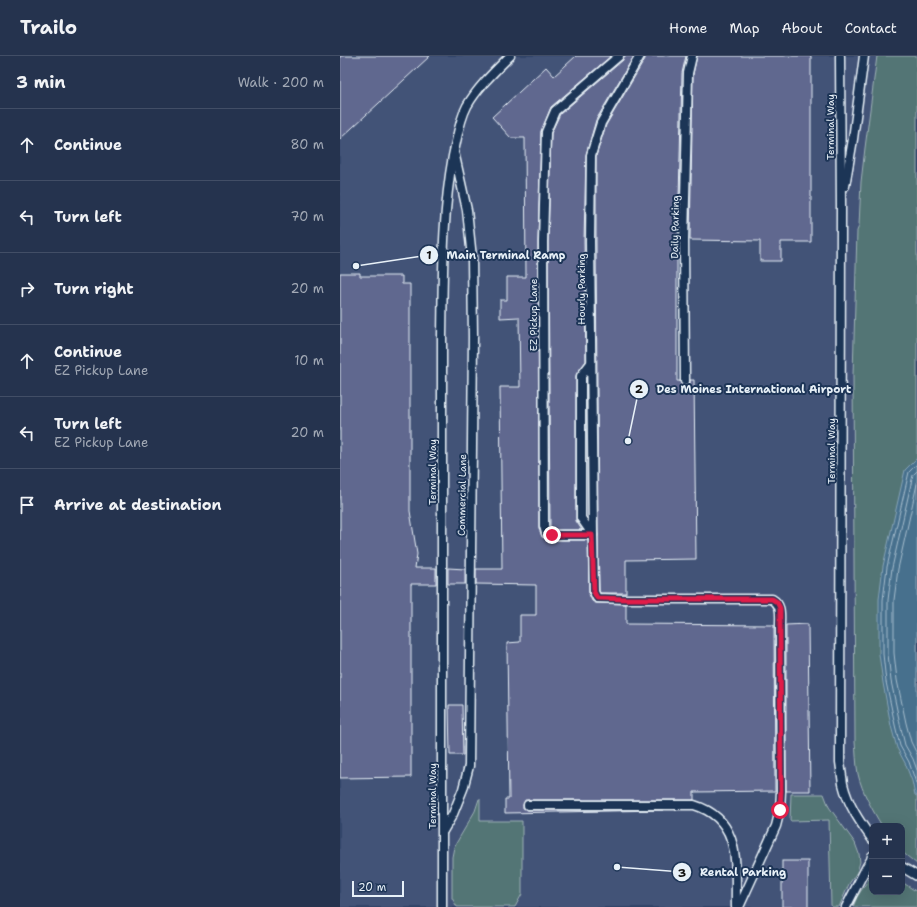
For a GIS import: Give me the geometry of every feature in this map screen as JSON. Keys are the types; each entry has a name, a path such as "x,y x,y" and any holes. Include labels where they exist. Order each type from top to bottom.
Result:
{"lane":[{"name":"Terminal Way","path":"442,907 443,253 446,210 449,180 457,132 466,108 475,94 510,56"},
{"name":"EZ Pickup Lane","path":"592,535 552,535 546,533 544,526 543,242 546,132 554,111 619,56"},
{"name":"Hourly Parking","path":"592,535 590,241 591,155 601,123 640,56"},
{"name":"Daily Parking","path":"685,381 684,240 688,73 692,56"},
{"name":"Terminal Way","path":"840,56 840,762 843,784 848,800 855,815 869,835"},
{"path":"841,208 854,131 864,56"},
{"name":"Commercial Lane","path":"442,832 453,814 464,789 469,766 473,337 472,258 467,210 454,154"},
{"path":"592,535 594,592 597,598 772,599 777,602 780,608 780,810 776,826 739,907"},
{"path":"528,805 694,805 704,808 723,822 732,838 735,854 736,907"},
{"path":"846,907 871,859"},
{"path":"905,869 917,876"}],"shaded area":[{"path":"340,56 917,56 917,907 340,907"}],"green space":[{"path":"877,56 917,56 917,864 905,854 905,823 880,823 862,787 856,762 853,375 857,231 859,226 861,182"},
{"path":"791,794 824,794 829,807 855,843 860,862 857,872 849,884 839,907 832,907 831,905 829,820 790,821"},
{"path":"479,799 480,821 522,821 522,894 515,907 457,907 452,898 452,857 454,847 475,811"},
{"path":"869,879 869,895 905,895 905,884 917,892 917,907 853,907 857,897"}],"water":[{"path":"917,458 917,796 915,795 912,781 905,763 897,748 891,726 879,654 879,599 883,566 905,470"}],"building":[{"path":"340,56 430,56 340,139"},
{"path":"576,56 611,56 551,107 541,132 538,242 539,528 542,537 550,540 588,540 589,594 592,601 596,603 626,604 626,624 774,625 775,791 694,792 694,800 525,800 523,808 528,810 663,810 505,813 505,799 509,799 507,643 520,642 520,615 536,615 536,585 476,584 476,569 502,569 500,387 520,387 519,317 500,318 500,300 507,300 507,277 526,277 525,138 511,138 492,117 546,67 554,76"},
{"path":"624,56 634,56 596,120 586,155 584,241 586,361 576,376 576,521 582,530 553,530 550,529 548,242 551,133 560,114 623,60"},
{"path":"645,56 686,56 682,73 677,240 677,381 680,381 682,386 685,386 690,384 690,380 694,380 696,559 626,560 626,593 600,593 598,535 596,156 606,125 645,59"},
{"path":"697,56 811,56 811,242 781,242 781,261 760,261 760,241 690,240 693,74"},
{"path":"340,273 360,273 360,276 402,276 402,284 410,284 410,511 417,554 415,568 436,568 436,584 411,584 411,777 340,778"},
{"path":"448,568 465,569 465,584 448,584"},
{"path":"808,624 810,791 786,791 786,625"},
{"path":"449,705 462,705 463,755 450,755"},
{"path":"782,861 808,861 808,907 782,907"}],"place":[{"name":"Main Terminal Ramp","path":"356,266"},
{"name":"Des Moines International Airport","path":"628,441"},
{"name":"Rental Parking","path":"617,867"}],"route":[{"path":"552,535 592,535 594,592 597,598 772,599 777,602 780,608 780,810"}]}
